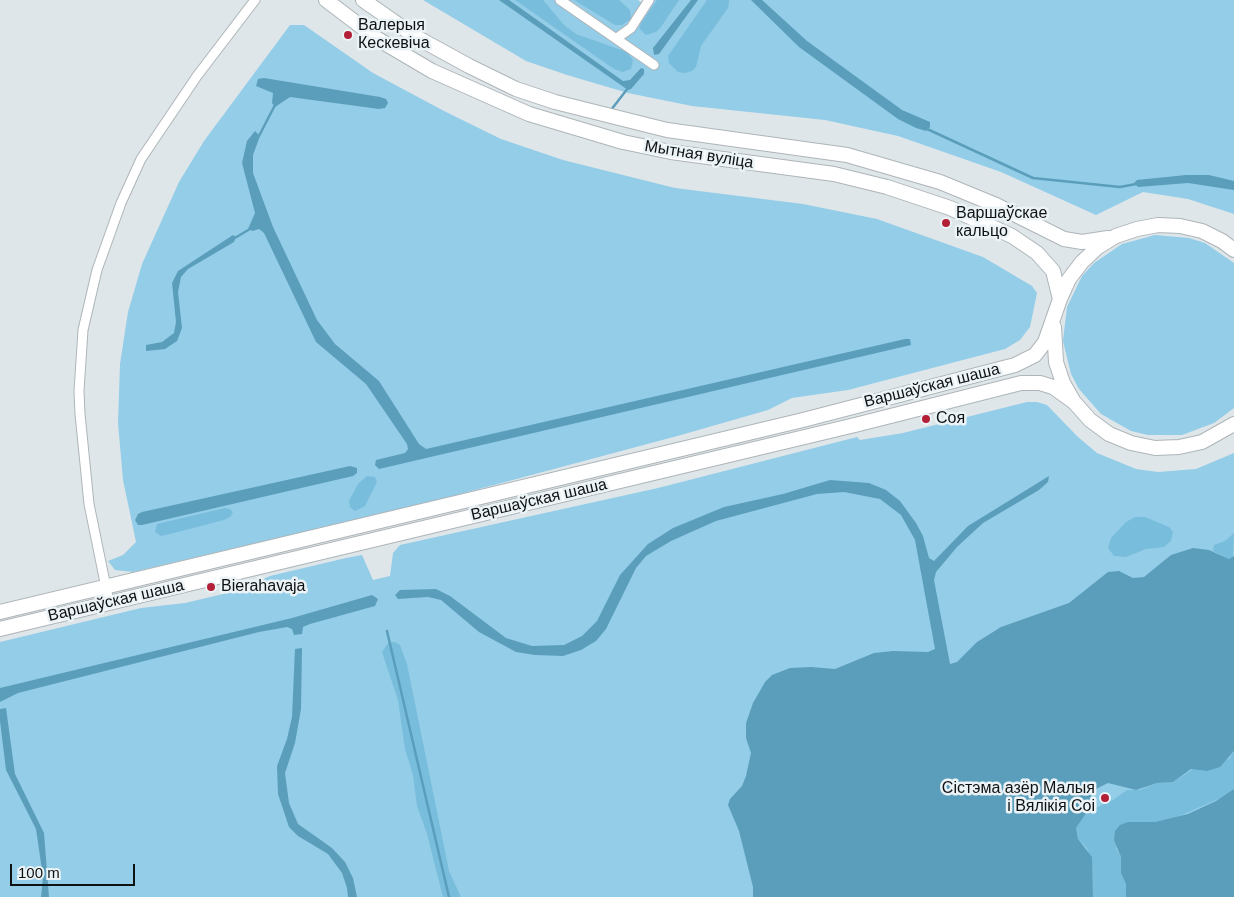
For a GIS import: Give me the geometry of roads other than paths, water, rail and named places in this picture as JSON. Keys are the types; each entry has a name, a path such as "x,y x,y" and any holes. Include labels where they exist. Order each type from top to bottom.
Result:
{"highway":[{"name":"Мытная вуліца","path":"326,0 376,38 432,71 529,114 623,142 671,152 834,174 887,187 950,208 1012,236 1037,253 1053,271 1060,299"},
{"name":"Мытная вуліца","path":"363,0 416,38 516,89 555,102 667,130 847,155 940,182 996,205 1064,239 1082,242 1116,236"},
{"name":"Варшаўская шаша","path":"0,612 794,422 1015,365 1035,355 1045,342 1069,279 1082,262 1098,247 1116,236 1158,225 1180,226 1202,231 1222,241 1234,250"},
{"name":"Варшаўская шаша","path":"1054,320 1053,341 1056,362 1063,383 1074,402 1090,420 1109,434 1139,445 1155,448 1179,447 1202,442 1231,428"},
{"name":"Варшаўская шаша","path":"0,629 855,425 1021,382 1040,383 1053,387 1074,402"}],"street":[{"path":"109,602 89,504 81,438 79,396 83,330 97,270 113,221 141,159 197,76 255,0"},
{"path":"560,0 654,65"},
{"path":"617,38 630,28 649,0"}],"waterway":[{"path":"611,110 628,88"},
{"path":"259,136 275,105"},
{"path":"925,128 1033,178 1120,187 1136,184"},
{"path":"233,239 250,229"},
{"path":"387,631 449,897"}],"place":[{"name":"Валерыя Кескевіча","path":"348,35"},
{"name":"Варшаўскае кальцо","path":"946,223"},
{"name":"Соя","path":"926,419"},
{"name":"Bierahavaja","path":"211,587"},
{"name":"Сістэма азёр Малыя і Вялікія Соі","path":"1105,798"}]}
